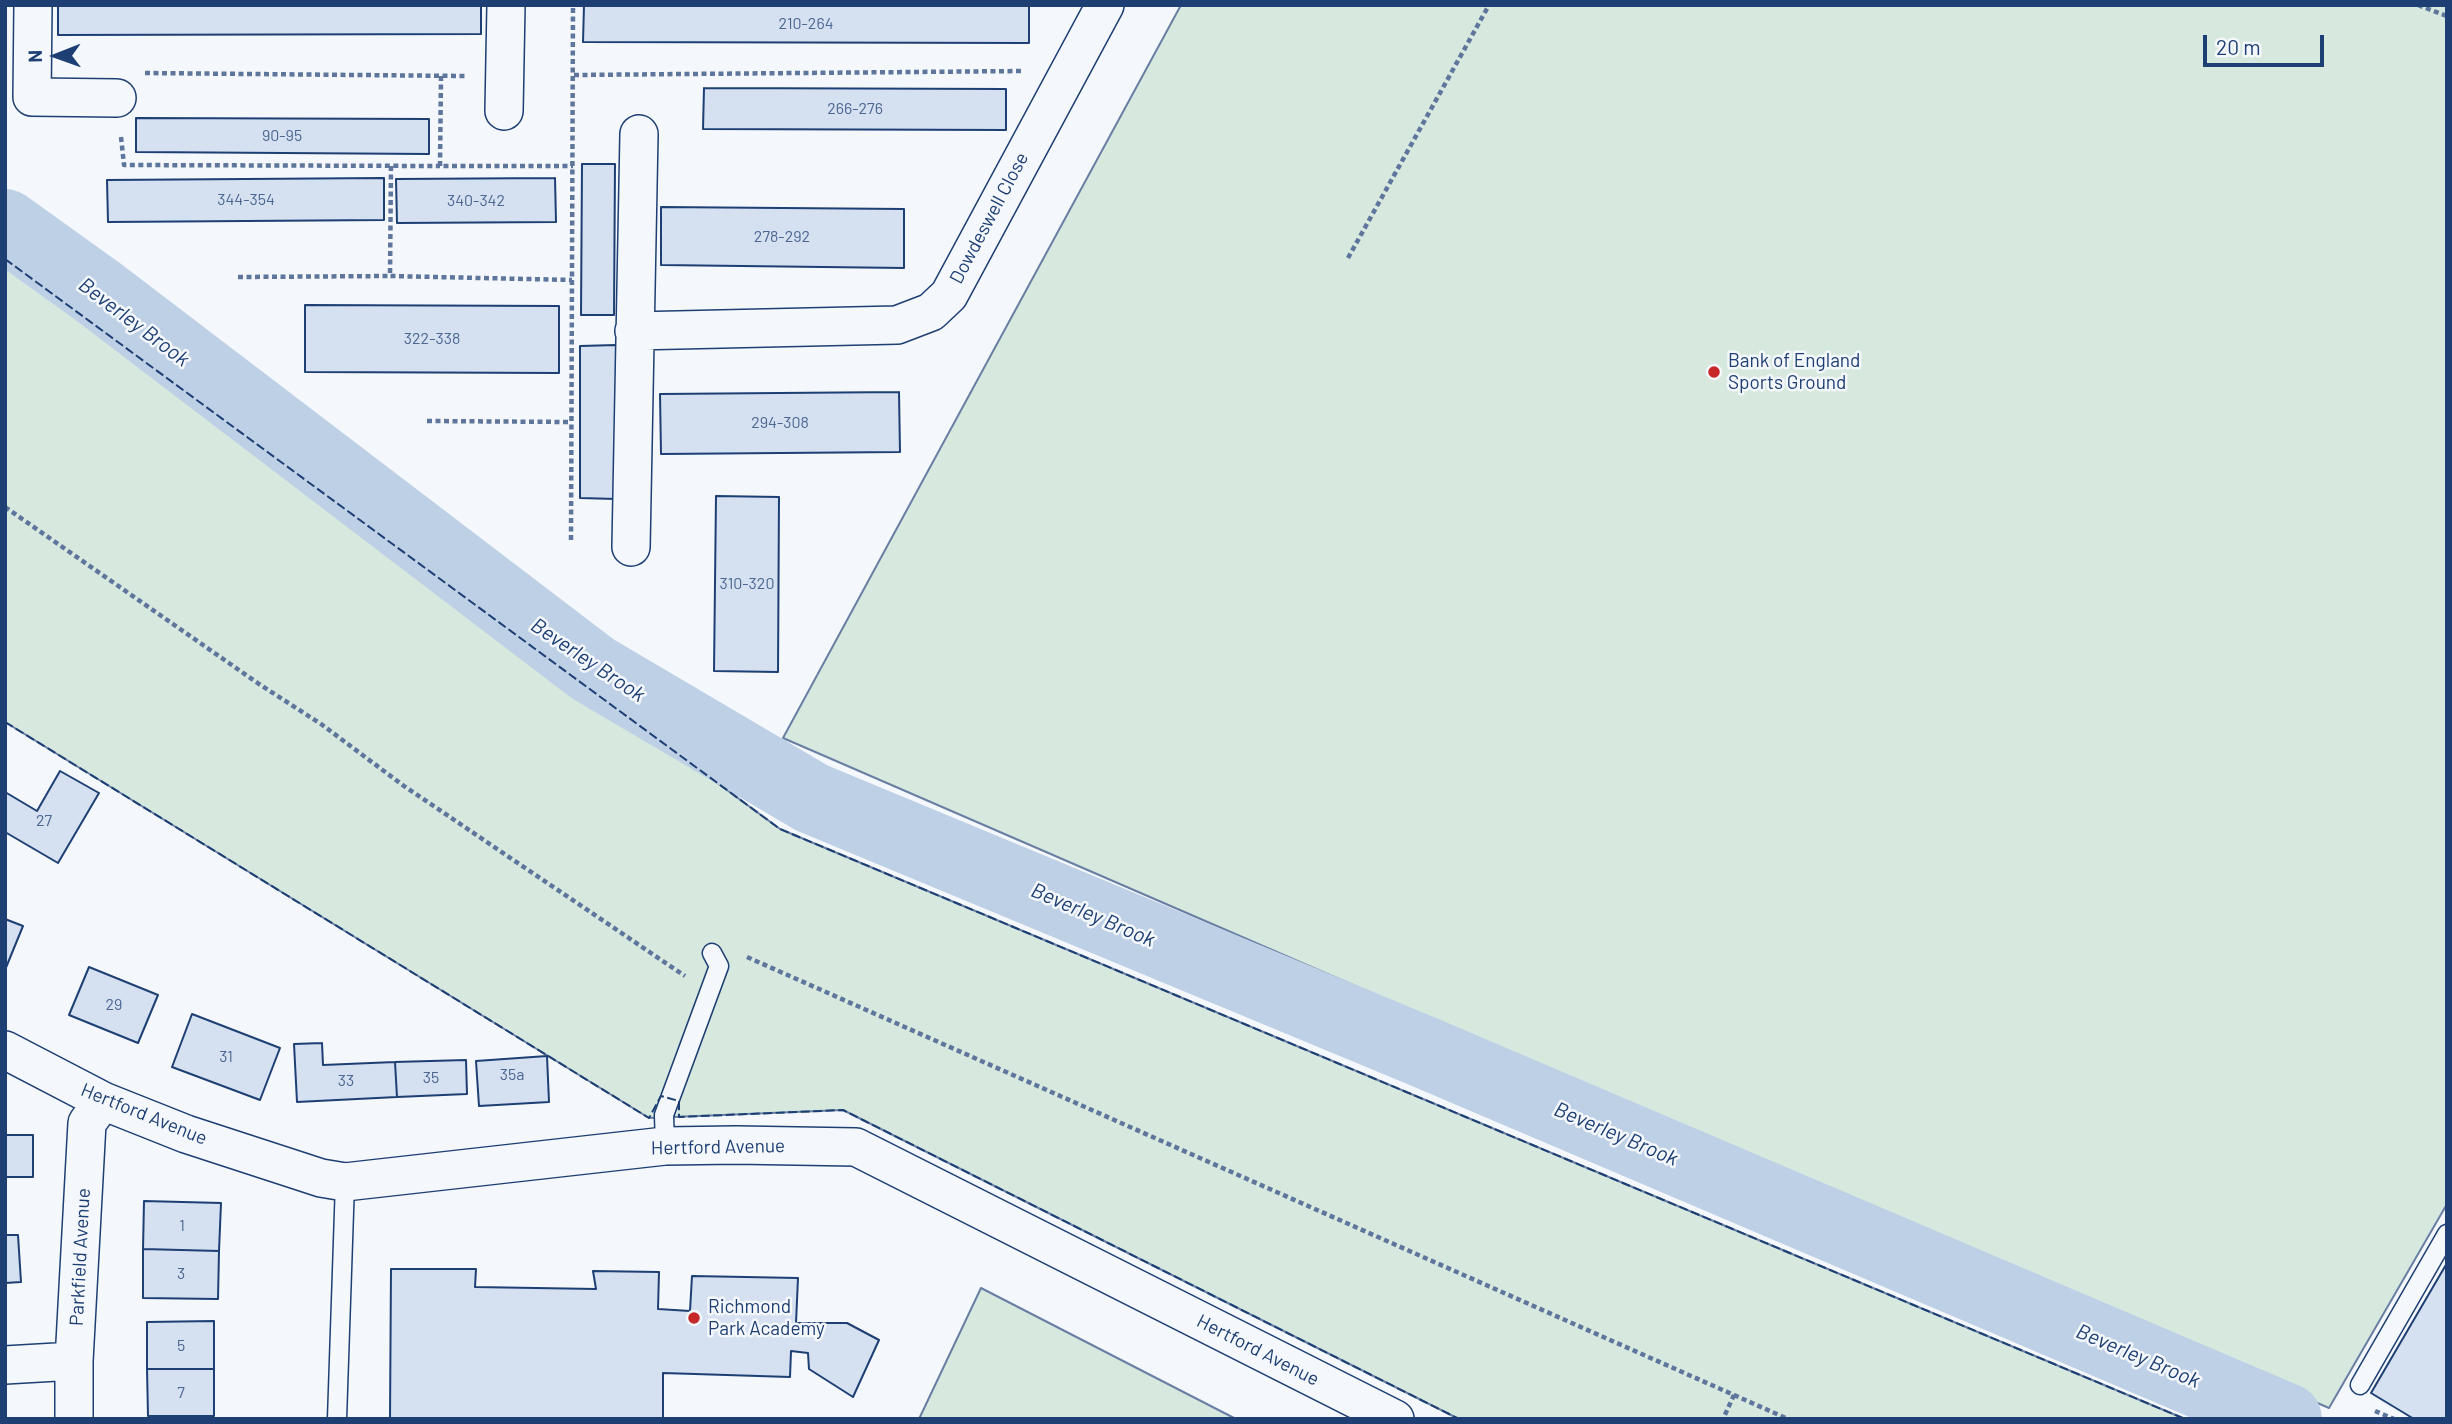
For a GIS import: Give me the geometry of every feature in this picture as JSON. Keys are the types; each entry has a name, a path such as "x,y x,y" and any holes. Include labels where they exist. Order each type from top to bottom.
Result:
{"street":[{"path":"33,5 32,97 117,98"},
{"path":"504,94 506,5"},
{"name":"Dowdeswell Close","path":"634,331 897,325 932,312 949,295 1105,5"},
{"path":"631,547 639,134"},
{"name":"Hertford Avenue","path":"5,1050 103,1101 186,1134 321,1178 345,1182 665,1146 856,1147 1395,1419"},
{"name":"Parkfield Avenue","path":"74,1419 74,1361 87,1123 103,1101"},
{"path":"5,1365 74,1361"}],"lane":[{"path":"665,1146 664,1115 710,990 715,960"},
{"path":"337,1419 345,1182"},
{"path":"2360,1385 2447,1234"}],"path":[{"path":"570,540 573,5"},
{"path":"1348,258 1489,5"},
{"path":"2418,5 2447,16"},
{"path":"574,75 1069,70"},
{"path":"504,94 441,76 120,73 117,98 124,165 573,166"},
{"path":"440,166 441,76"},
{"path":"390,276 391,166"},
{"path":"238,277 390,276 572,280"},
{"path":"427,422 571,422"},
{"path":"5,508 321,724 404,786 672,968 710,990"},
{"path":"715,960 739,953 1788,1419"},
{"path":"1723,1419 1734,1395"}],"shaded area":[{"name":"Bank of England Sports Ground","path":"1181,5 2447,5 2447,1204 2329,1408 783,738"},
{"path":"5,259 780,829 2185,1419 1459,1419 843,1110 649,1118 5,722"},
{"path":"981,1288 1236,1419 919,1419"}],"building":[{"path":"58,5 481,5 481,34 58,35"},
{"path":"584,5 1029,5 1029,43 583,42"},
{"path":"704,88 1006,89 1006,130 703,129"},
{"path":"136,118 429,119 429,154 136,152"},
{"path":"582,164 615,164 614,315 581,315"},
{"path":"384,178 384,220 108,222 107,180"},
{"path":"555,178 556,222 397,223 396,179"},
{"path":"661,207 904,209 904,268 661,265"},
{"path":"305,305 559,306 559,373 305,372"},
{"path":"616,345 616,499 580,498 580,346"},
{"path":"899,392 900,452 661,454 660,394"},
{"path":"716,496 779,497 778,672 714,671"},
{"path":"60,771 99,793 58,863 5,832 5,792 37,811"},
{"path":"5,919 23,926 5,970"},
{"path":"89,967 158,995 138,1043 69,1015"},
{"path":"192,1014 280,1048 260,1100 172,1067"},
{"path":"322,1043 323,1065 395,1062 397,1097 297,1102 294,1044"},
{"path":"547,1056 549,1102 479,1106 476,1061"},
{"path":"466,1060 467,1094 397,1097 395,1062"},
{"path":"5,1135 33,1135 33,1177 5,1177"},
{"path":"144,1201 221,1203 219,1251 143,1249"},
{"path":"5,1235 18,1235 21,1282 5,1283"},
{"path":"143,1249 219,1251 218,1299 143,1298"},
{"path":"2447,1263 2447,1417 2414,1419 2371,1393"},
{"path":"391,1269 476,1269 475,1287 596,1289 593,1271 659,1272 658,1309 690,1311 692,1276 798,1278 796,1323 847,1323 879,1340 853,1397 809,1369 808,1353 791,1351 790,1377 663,1373 663,1419 390,1419"},
{"path":"214,1321 214,1369 147,1369 147,1322"},
{"path":"147,1369 214,1369 214,1416 148,1416"}],"waterway":[{"name":"Beverley Brook","path":"5,225 97,291 593,669 812,798 1424,1052 2286,1419"}],"fence":[{"path":"5,259 780,829 2185,1419"},
{"path":"5,722 649,1118 661,1096 679,1101 679,1117 843,1110 1459,1419"}],"place":[{"name":"Bank of England Sports Ground","path":"1714,372"},
{"name":"Richmond Park Academy","path":"694,1318"}]}
